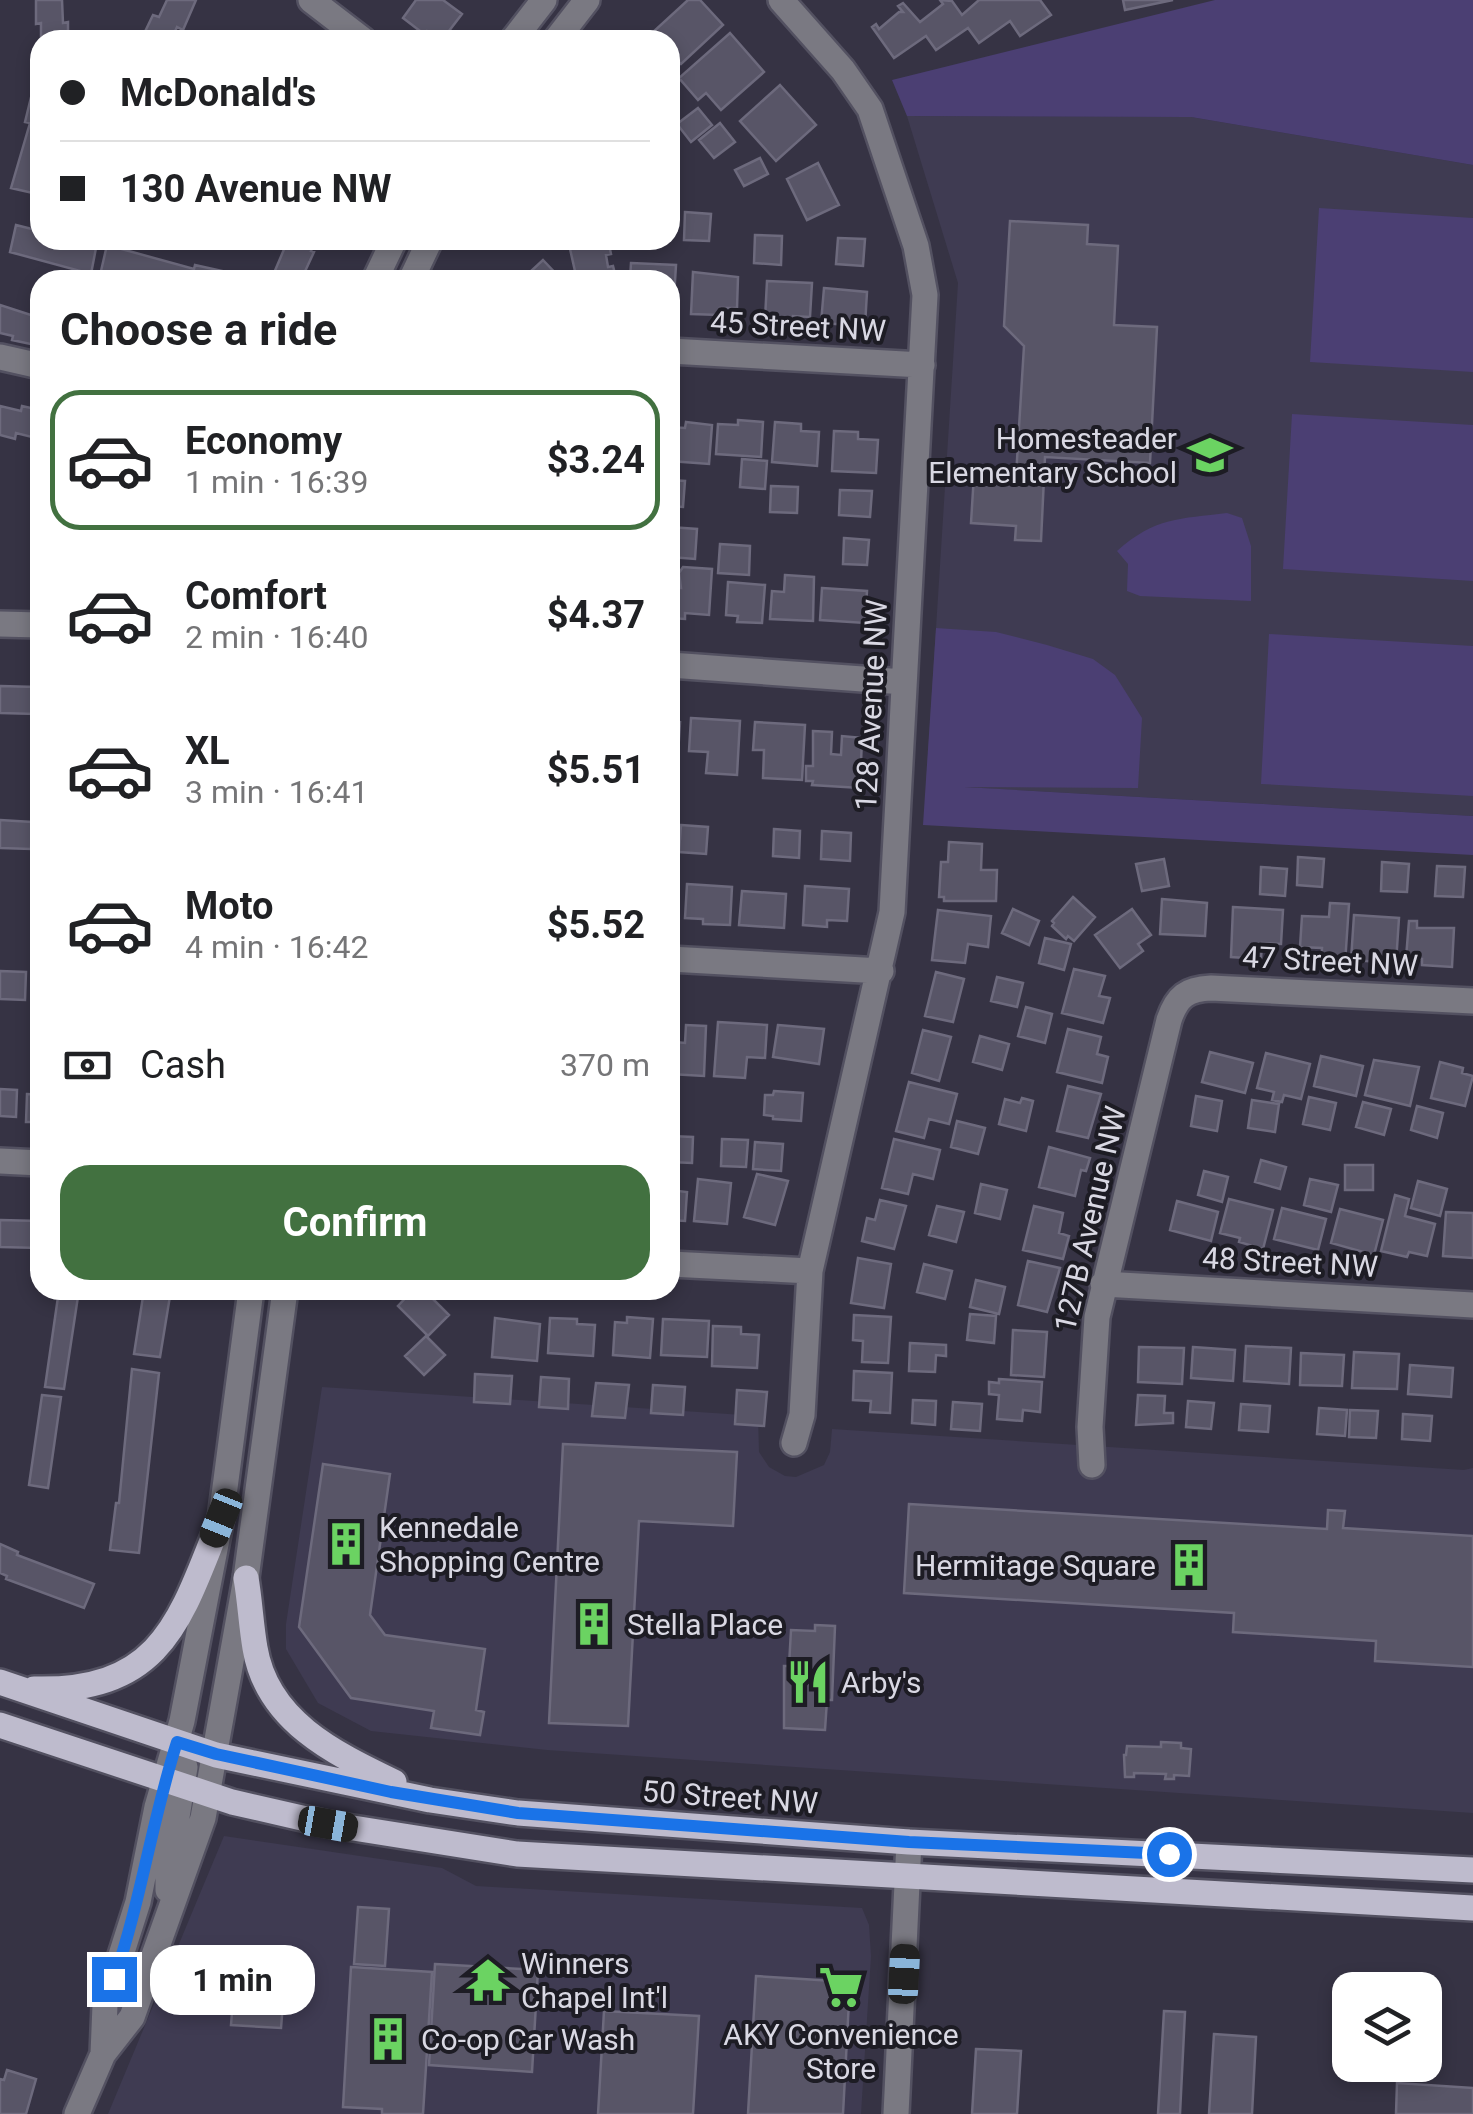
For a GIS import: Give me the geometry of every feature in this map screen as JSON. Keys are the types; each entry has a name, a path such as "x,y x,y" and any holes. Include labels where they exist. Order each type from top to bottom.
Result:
{"main road":[{"path":"8,1685 94,1684 130,1670 146,1658 180,1618 221,1518"},
{"path":"246,1578 254,1646 272,1696 316,1742 430,1800"},
{"name":"50 Street NW","path":"8,1685 216,1754 430,1800 489,1808 599,1821 909,1842 1473,1870"},
{"path":"0,1725 173,1784 328,1824 517,1854 1473,1908"}],"street":[{"path":"311,0 350,30"},
{"path":"521,30 544,0"},
{"path":"564,30 587,0"},
{"name":"128 Avenue NW","path":"781,0 843,70 870,109 922,270 925,295 892,901 881,971 810,1271 801,1423 794,1443"},
{"name":"45 Street NW","path":"680,352 922,365"},
{"path":"0,356 30,364"},
{"path":"0,624 30,625"},
{"path":"680,666 904,682"},
{"path":"680,960 881,971"},
{"name":"47 Street NW","path":"1184,992 1212,988 1473,1001"},
{"name":"127B Avenue NW","path":"1092,1465 1094,1346 1104,1284 1169,1020 1184,992"},
{"path":"0,1162 30,1163"},
{"path":"680,1264 810,1271"},
{"name":"48 Street NW","path":"1104,1284 1473,1305"},
{"path":"168,1915 177,1742 221,1518 250,1300"},
{"path":"77,2114 102,2054 132,2017 209,1794 246,1578 284,1300"},
{"path":"102,2054 105,2005 173,1784"},
{"path":"896,2114 909,1842"}],"shaded area":[{"path":"1215,0 1473,0 1473,165 1191,117 907,116 892,80"},
{"name":"Homesteader Elementary School","path":"907,116 1191,117 1473,165 1473,816 926,785 958,283"},
{"path":"1319,208 1473,218 1473,372 1310,362"},
{"path":"1292,414 1473,425 1473,581 1283,569"},
{"path":"1227,513 1242,518 1251,546 1251,601 1140,596 1127,591 1128,564 1117,551 1131,540 1169,522"},
{"path":"936,628 996,632 1093,659 1115,675 1142,718 1138,788 964,787 1473,816 1473,855 923,825"},
{"path":"1269,634 1473,646 1473,796 1261,784"},
{"path":"322,1387 758,1416 759,1452 769,1467 796,1477 824,1465 830,1452 832,1429 1473,1468 1473,1813 547,1750 371,1731 318,1703 286,1649 286,1624"},
{"path":"224,1836 442,1868 476,1886 862,1908 869,1925 871,1956 861,2114 108,2114"}],"building":[{"path":"36,0 62,0 63,23 68,22 68,30 41,30 41,23 36,24"},
{"path":"167,0 196,0 183,30 146,30 153,15 159,17"},
{"path":"416,0 443,0 462,14 450,30 419,30 403,18"},
{"path":"688,0 700,0 723,25 681,64 680,30 655,30"},
{"path":"940,0 952,1 962,15 979,0 1040,0 1051,15 1020,36 1010,21 979,43 968,28 936,50 926,36 894,58 872,27 876,24 879,29 903,12 898,6 903,3 920,22 943,4"},
{"path":"1123,0 1173,0 1125,10"},
{"path":"730,33 764,72 721,110 706,93 698,100 680,77"},
{"path":"780,85 816,125 776,161 740,121"},
{"path":"698,108 712,125 691,142 680,122"},
{"path":"30,123 30,192 11,188"},
{"path":"720,123 735,142 714,158 699,140"},
{"path":"760,158 768,174 744,186 735,170"},
{"path":"818,163 839,205 807,220 787,179"},
{"path":"685,212 711,214 709,241 684,240"},
{"path":"1010,221 1088,225 1087,244 1118,246 1114,325 1157,327 1150,463 1045,457 1041,541 1015,540 1016,526 971,523 974,474 1016,476 1024,346 1004,326"},
{"path":"16,225 30,228 30,250 96,250 92,270 76,270 10,252"},
{"path":"755,235 782,236 781,265 754,263"},
{"path":"838,238 865,239 863,266 836,264"},
{"path":"106,250 125,250 194,269 195,265 218,270 101,270"},
{"path":"284,250 314,252 306,270 275,270"},
{"path":"570,250 610,250 611,254 606,255 608,267 613,266 614,270 575,270"},
{"path":"543,260 552,270 532,270"},
{"path":"631,263 676,265 676,270 631,270"},
{"path":"693,272 738,277 737,308 720,308 720,315 691,314"},
{"path":"767,281 812,283 810,317 793,316 793,321 765,319"},
{"path":"824,288 867,292 865,326 821,323"},
{"path":"0,305 30,315 30,344 0,333"},
{"path":"0,406 21,411 22,406 30,408 30,436 16,433 15,439 0,435"},
{"path":"738,420 763,422 761,457 716,454 718,424 738,425"},
{"path":"686,422 712,425 709,464 680,462 680,428 685,428"},
{"path":"775,422 801,424 801,431 819,432 817,466 772,462"},
{"path":"834,431 858,432 858,439 878,440 876,473 832,471"},
{"path":"742,459 767,461 765,489 740,487"},
{"path":"680,481 685,481 680,507"},
{"path":"771,486 798,487 797,513 770,512"},
{"path":"840,490 872,491 870,517 839,515"},
{"path":"680,528 697,529 695,559 680,558"},
{"path":"844,538 869,540 867,565 843,564"},
{"path":"720,544 750,546 749,575 718,573"},
{"path":"683,567 712,569 709,615 685,613 685,619 680,619"},
{"path":"785,575 814,577 813,621 770,619 772,591 784,592"},
{"path":"728,582 765,585 762,623 737,622 738,616 726,615"},
{"path":"822,588 867,591 865,623 820,620"},
{"path":"0,686 30,687 30,714 0,713"},
{"path":"691,718 740,721 737,775 706,773 708,752 689,751"},
{"path":"755,722 805,725 802,780 763,778 764,750 753,750"},
{"path":"813,731 832,732 831,754 841,755 842,736 862,738 860,788 812,785 813,781 806,781 806,766 813,766"},
{"path":"0,820 30,822 30,849 0,848"},
{"path":"681,825 708,827 706,854 680,852"},
{"path":"774,829 800,831 799,858 773,856"},
{"path":"822,831 851,833 850,861 821,859"},
{"path":"949,842 982,844 981,870 997,870 996,901 944,901 944,897 939,897 941,862 948,862"},
{"path":"1298,857 1324,859 1322,887 1297,885"},
{"path":"1164,859 1169,886 1142,891 1136,864"},
{"path":"1382,862 1409,864 1407,892 1381,891"},
{"path":"1437,866 1465,867 1463,897 1435,896"},
{"path":"1261,867 1287,869 1285,896 1260,894"},
{"path":"687,884 732,887 730,925 703,924 703,919 685,918"},
{"path":"805,886 849,889 847,921 827,920 827,927 803,925"},
{"path":"742,891 786,894 784,928 739,925"},
{"path":"1073,897 1095,917 1074,941 1052,926"},
{"path":"1162,899 1207,903 1205,936 1160,934"},
{"path":"1330,903 1349,904 1345,964 1321,963 1322,948 1300,947 1302,916 1329,917"},
{"path":"1233,907 1283,910 1281,944 1262,943 1261,959 1231,957"},
{"path":"1013,909 1039,921 1029,945 1002,933"},
{"path":"1132,909 1151,935 1138,944 1143,951 1120,968 1095,935"},
{"path":"938,910 991,916 988,947 968,944 965,963 932,960"},
{"path":"1354,915 1399,918 1396,963 1351,960"},
{"path":"1409,921 1417,921 1417,928 1454,928 1452,967 1422,965 1422,959 1406,958"},
{"path":"1045,938 1071,944 1064,970 1039,963"},
{"path":"1074,969 1105,976 1099,996 1110,998 1103,1023 1062,1013"},
{"path":"0,971 26,972 25,1000 0,999"},
{"path":"936,972 964,979 953,1022 925,1016"},
{"path":"997,977 1023,983 1017,1007 991,1001"},
{"path":"1026,1007 1052,1014 1045,1043 1018,1036"},
{"path":"718,1022 767,1025 765,1058 747,1057 745,1078 714,1076"},
{"path":"686,1025 706,1026 704,1076 680,1075 680,1042 685,1043"},
{"path":"778,1025 824,1029 819,1064 773,1057"},
{"path":"1068,1029 1101,1037 1097,1054 1108,1057 1102,1083 1057,1072"},
{"path":"923,1030 951,1037 939,1081 912,1073"},
{"path":"980,1036 1009,1044 1002,1070 973,1062"},
{"path":"1210,1052 1253,1063 1245,1093 1202,1082"},
{"path":"1266,1053 1310,1064 1301,1099 1284,1095 1282,1102 1272,1100 1274,1092 1257,1088"},
{"path":"1321,1056 1363,1066 1356,1096 1314,1086"},
{"path":"1374,1060 1419,1067 1410,1106 1365,1095"},
{"path":"1440,1062 1463,1068 1462,1073 1473,1076 1465,1106 1431,1098"},
{"path":"909,1082 957,1094 949,1124 929,1119 924,1138 896,1131"},
{"path":"1068,1086 1101,1094 1088,1138 1057,1131"},
{"path":"0,1089 17,1090 16,1117 0,1116"},
{"path":"774,1091 803,1093 801,1121 764,1115 765,1095 773,1095"},
{"path":"27,1094 30,1094 30,1122 26,1122"},
{"path":"1196,1096 1222,1101 1217,1131 1191,1126"},
{"path":"1309,1097 1336,1103 1330,1130 1303,1124"},
{"path":"1022,1098 1033,1101 1026,1131 999,1124 1005,1099 1020,1103"},
{"path":"1252,1100 1279,1104 1275,1132 1248,1128"},
{"path":"1363,1102 1391,1109 1384,1135 1356,1127"},
{"path":"1417,1106 1443,1113 1437,1138 1411,1130"},
{"path":"957,1121 985,1128 978,1154 951,1147"},
{"path":"680,1136 693,1137 692,1163 680,1162"},
{"path":"722,1139 748,1140 746,1167 721,1166"},
{"path":"894,1139 940,1150 933,1179 913,1174 908,1194 882,1188"},
{"path":"755,1142 783,1144 781,1171 753,1169"},
{"path":"1049,1147 1090,1158 1086,1171 1081,1170 1075,1196 1039,1187"},
{"path":"1261,1160 1286,1167 1280,1189 1255,1182"},
{"path":"1345,1165 1373,1165 1373,1190 1345,1190"},
{"path":"1204,1171 1228,1177 1222,1202 1198,1195"},
{"path":"757,1174 788,1181 775,1225 744,1217"},
{"path":"698,1179 731,1183 727,1224 694,1221"},
{"path":"1310,1179 1338,1185 1331,1212 1304,1205"},
{"path":"1418,1181 1447,1189 1440,1216 1411,1208"},
{"path":"981,1184 1007,1190 1000,1219 975,1213"},
{"path":"680,1191 687,1192 685,1221 680,1221"},
{"path":"1395,1195 1409,1199 1405,1216 1435,1224 1427,1256 1409,1252 1407,1257 1381,1251"},
{"path":"1229,1199 1273,1210 1263,1249 1220,1233"},
{"path":"880,1200 906,1206 894,1249 862,1241 867,1218 875,1220"},
{"path":"1177,1201 1218,1212 1211,1241 1170,1230"},
{"path":"937,1206 964,1212 956,1242 929,1235"},
{"path":"1034,1206 1063,1213 1059,1233 1069,1236 1063,1259 1023,1250"},
{"path":"1282,1208 1326,1219 1318,1250 1274,1239"},
{"path":"1340,1209 1383,1220 1374,1255 1331,1243"},
{"path":"1446,1212 1473,1213 1473,1258 1443,1256"},
{"path":"0,1220 30,1221 30,1248 0,1247"},
{"path":"858,1258 891,1264 884,1308 851,1303"},
{"path":"1028,1261 1060,1268 1047,1312 1018,1305"},
{"path":"924,1264 952,1271 945,1299 917,1292"},
{"path":"976,1280 1005,1287 999,1314 970,1307"},
{"path":"58,1300 77,1300 64,1389 45,1387"},
{"path":"142,1300 169,1300 160,1357 134,1354"},
{"path":"404,1300 434,1300 449,1315 428,1336 398,1306"},
{"path":"970,1314 996,1316 994,1343 967,1340"},
{"path":"854,1315 891,1317 888,1363 862,1362 863,1341 853,1340"},
{"path":"627,1317 653,1319 650,1358 613,1355 615,1322 627,1323"},
{"path":"495,1318 540,1324 537,1361 492,1357"},
{"path":"550,1318 577,1319 577,1324 595,1325 593,1356 548,1353"},
{"path":"663,1319 709,1321 707,1357 661,1355"},
{"path":"713,1326 741,1327 741,1334 759,1335 757,1368 712,1366"},
{"path":"1013,1330 1047,1332 1044,1377 1011,1375"},
{"path":"426,1336 445,1355 424,1375 405,1356"},
{"path":"910,1343 946,1345 946,1356 936,1355 935,1372 909,1371"},
{"path":"1246,1346 1291,1348 1289,1384 1244,1381"},
{"path":"1139,1347 1184,1348 1182,1384 1138,1382"},
{"path":"1193,1347 1235,1350 1233,1381 1191,1378"},
{"path":"1354,1352 1399,1354 1397,1389 1352,1388"},
{"path":"1301,1353 1344,1355 1342,1386 1300,1385"},
{"path":"1410,1365 1453,1368 1451,1397 1408,1394"},
{"path":"132,1369 159,1373 139,1553 110,1550 119,1503"},
{"path":"854,1371 892,1373 890,1413 870,1412 871,1401 853,1400"},
{"path":"475,1374 512,1376 510,1404 474,1402"},
{"path":"541,1377 569,1379 568,1409 539,1407"},
{"path":"999,1379 1042,1382 1040,1412 1023,1410 1022,1421 997,1419 999,1395 989,1394 989,1382 999,1383"},
{"path":"596,1383 629,1385 625,1418 592,1416"},
{"path":"653,1385 685,1387 683,1415 651,1413"},
{"path":"737,1390 767,1392 764,1426 735,1424"},
{"path":"42,1395 61,1397 48,1488 29,1485"},
{"path":"1138,1395 1165,1396 1164,1413 1173,1413 1173,1423 1136,1425"},
{"path":"913,1400 936,1401 935,1425 912,1423"},
{"path":"1188,1401 1214,1403 1211,1429 1186,1427"},
{"path":"953,1402 982,1404 980,1431 951,1429"},
{"path":"1241,1404 1270,1406 1268,1432 1239,1430"},
{"path":"1319,1408 1347,1410 1345,1436 1317,1434"},
{"path":"1350,1410 1378,1411 1376,1438 1349,1437"},
{"path":"1403,1414 1432,1416 1430,1441 1402,1439"},
{"name":"Stella Place","path":"563,1444 737,1452 733,1526 639,1521 628,1726 549,1723"},
{"name":"Kennedale Shopping Centre","path":"323,1464 390,1474 370,1615 385,1635 485,1649 476,1710 484,1712 480,1735 431,1728 434,1711 351,1698 299,1627"},
{"name":"Hermitage Square","path":"909,1504 1327,1529 1328,1510 1345,1511 1343,1528 1473,1536 1473,1667 1375,1661 1376,1641 1233,1632 1234,1613 904,1593"},
{"path":"0,1544 18,1552 17,1555 94,1584 84,1608 6,1579 0,1573"},
{"name":"Arby's","path":"815,1625 835,1626 832,1700 827,1700 825,1730 784,1728 784,1666 789,1666 791,1630 815,1631"},
{"path":"1161,1742 1181,1743 1181,1748 1191,1749 1189,1776 1165,1779 1166,1774 1134,1773 1134,1777 1125,1777 1127,1746 1161,1747"},
{"path":"358,1907 389,1909 385,1966 354,1964"},
{"path":"236,1963 286,1967 281,2028 231,2025"},
{"path":"435,1964 538,1970 532,2072 429,2065"},
{"name":"Co-op Car Wash","path":"351,1967 432,1972 423,2114 382,2114 382,2109 343,2107"},
{"path":"756,1976 850,1982 843,2114 748,2114"},
{"path":"604,2011 699,2016 693,2114 598,2114"},
{"path":"1164,2011 1185,2012 1180,2114 1158,2114"},
{"path":"1214,2034 1256,2037 1252,2114 1209,2114"},
{"path":"976,2049 1021,2051 1017,2114 972,2114"},
{"path":"7,2070 36,2079 26,2114 0,2114 0,2079 4,2080"},
{"path":"1397,2083 1473,2088 1473,2114 1396,2114"}],"place":[{"name":"Homesteader Elementary School","path":"1210,455"},
{"name":"Kennedale Shopping Centre","path":"346,1544"},
{"name":"Hermitage Square","path":"1189,1565"},
{"name":"Stella Place","path":"594,1624"},
{"name":"Arby's","path":"808,1682"},
{"name":"Winners Chapel Int'l","path":"488,1980"},
{"name":"AKY Convenience Store","path":"841,1987"},
{"name":"Co-op Car Wash","path":"388,2039"}],"route":[{"path":"114,1979 138,1902 157,1808 177,1742 391,1792 518,1813 909,1842 1169,1854"}]}
